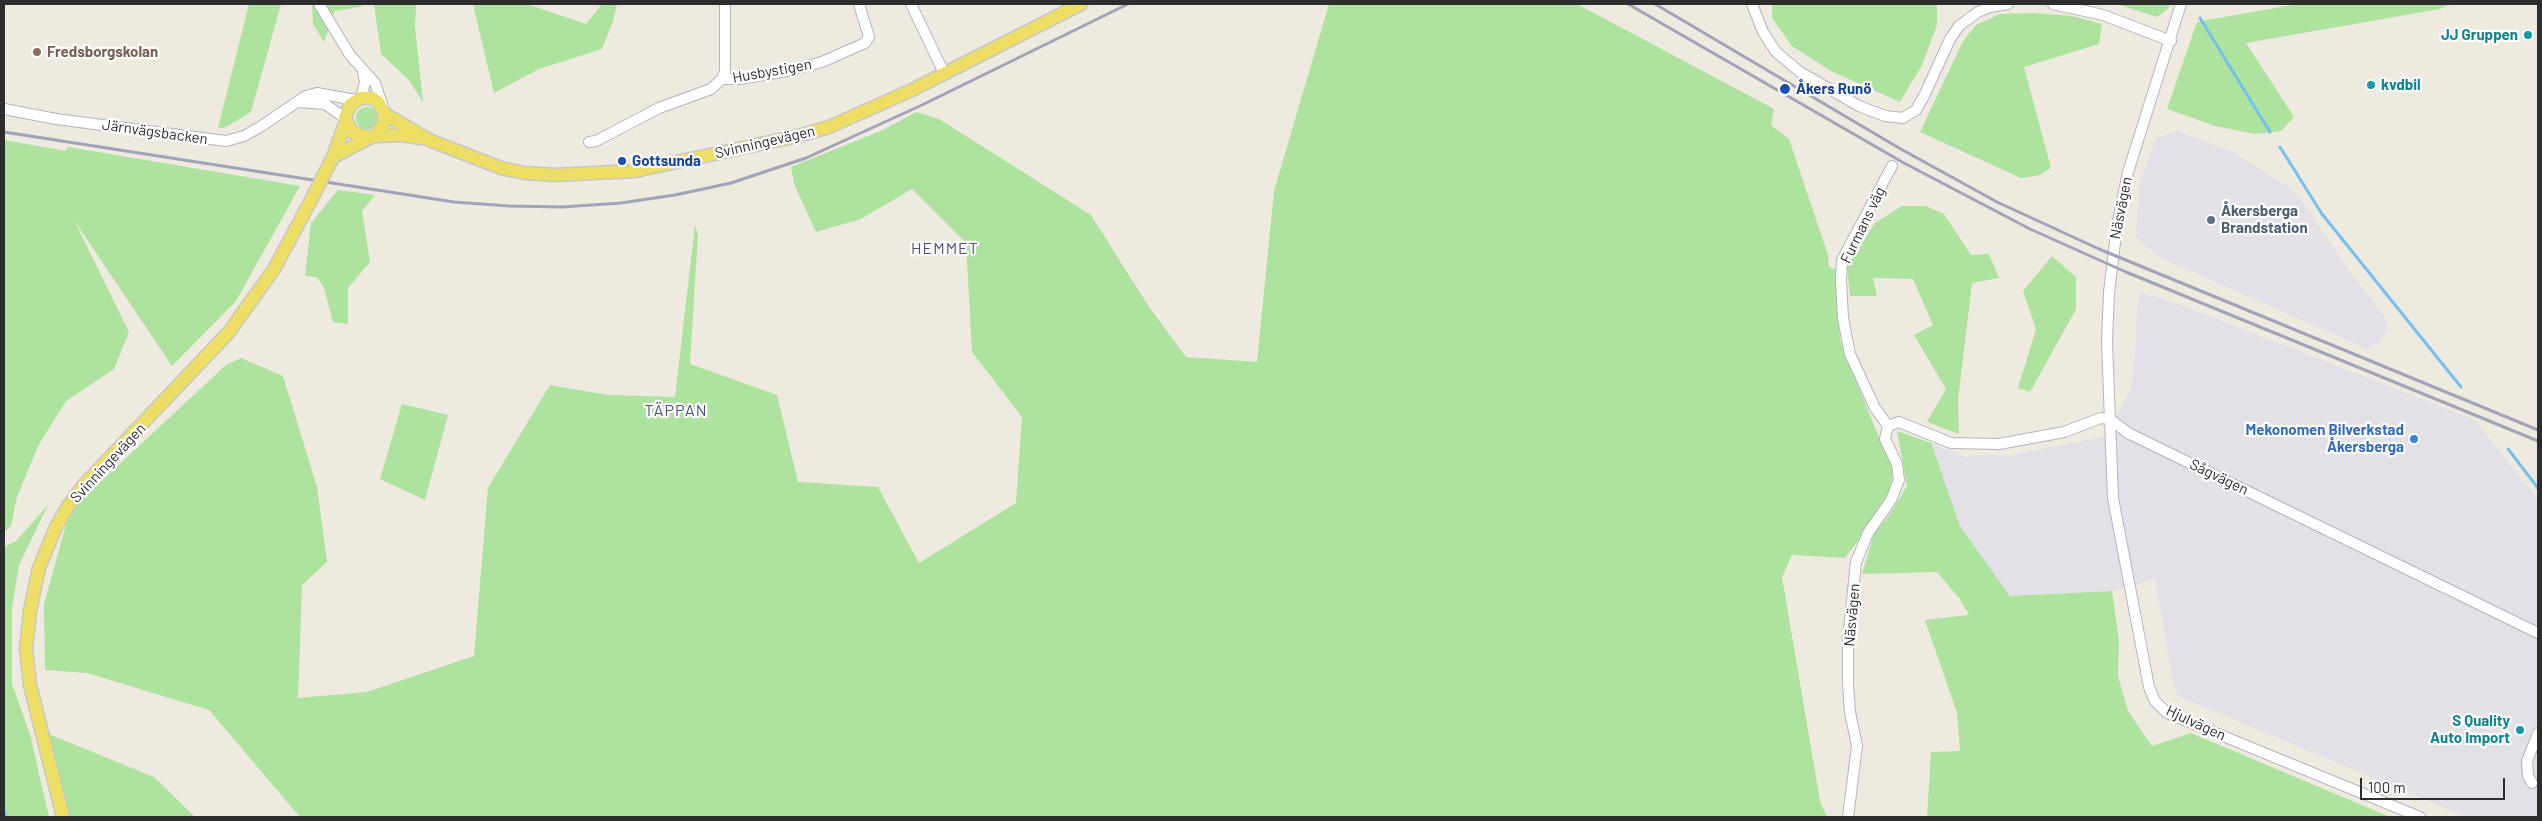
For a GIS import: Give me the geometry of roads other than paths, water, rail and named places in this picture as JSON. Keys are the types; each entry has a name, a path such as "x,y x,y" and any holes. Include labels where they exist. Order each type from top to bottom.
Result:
{"main road":[{"name":"Svinningevägen","path":"63,817 30,685 26,649 30,611 39,568 56,527 68,506 83,486 229,332 274,269 333,157 349,108 372,98 384,111 429,140 483,162 525,173 555,175 635,171 798,136 821,129 944,73 1081,4"},
{"path":"349,108 352,132 370,137 383,126 384,111"},
{"name":"Svinningevägen","path":"333,157 370,137 402,135 429,140"}],"street":[{"path":"318,4 363,72 375,83 384,111"},
{"name":"Husbystigen","path":"589,142 596,141 659,108 711,89 722,79 724,71 725,4"},
{"name":"Husbystigen","path":"722,79 787,71 822,62 865,43 869,37 859,4"},
{"path":"911,4 944,73"},
{"path":"1752,4 1763,32 1776,52 1800,72 1859,106 1885,116 1902,118 1916,110 1950,39 1959,26 1978,12 1990,7 2008,4"},
{"path":"2053,4 2103,15 2171,41"},
{"name":"Näsvägen","path":"2110,420 2107,342 2109,292 2117,226 2133,151 2171,41 2181,4"},
{"path":"297,102 349,108 365,82 363,72"},
{"name":"Järnvägsbacken","path":"4,109 56,119 226,141 244,136 260,128 306,96 317,93 349,108"},
{"name":"Furmans väg","path":"1888,426 1875,408 1850,354 1843,318 1841,281 1842,260 1892,166"},
{"path":"1888,426 1899,422 1951,444 1999,444 2064,432 2101,418 2110,420"},
{"name":"Sågvägen","path":"2110,420 2128,433 2538,633"},
{"name":"Hjulvägen","path":"2110,420 2113,498 2149,687 2155,701 2167,713 2420,817"},
{"name":"Näsvägen","path":"1848,817 1857,746 1850,712 1848,639 1856,562 1868,533 1891,500 1899,480 1897,464 1885,439 1888,426"},
{"path":"2532,783 2528,776 2527,761 2538,733"}],"waterway":[{"path":"2200,18 2270,132"},
{"path":"2280,147 2322,214 2461,387"},
{"path":"2508,449 2538,488"},
{"path":"4,811 6,817"}],"railway":[{"path":"4,132 454,202 562,207 621,203 675,195 731,183 806,158 922,105 1128,4"},
{"path":"1628,4 1904,163 2030,229 2126,272 2538,441"},
{"path":"1655,4 1899,148 1997,202 2099,249 2538,430"}],"place":[{"name":"JJ Gruppen","path":"2528,35"},
{"name":"Fredsborgskolan","path":"37,52"},
{"name":"kvdbil","path":"2371,85"},
{"name":"Åkers Runö","path":"1785,89"},
{"name":"Gottsunda","path":"622,161"},
{"name":"Åkersberga Brandstation","path":"2211,220"},
{"name":"Mekonomen Bilverkstad Åkersberga","path":"2414,439"},
{"name":"S Quality Auto Import","path":"2520,730"}],"district":[{"name":"HEMMET","path":"945,249"},
{"name":"TÄPPAN","path":"676,411"}]}
